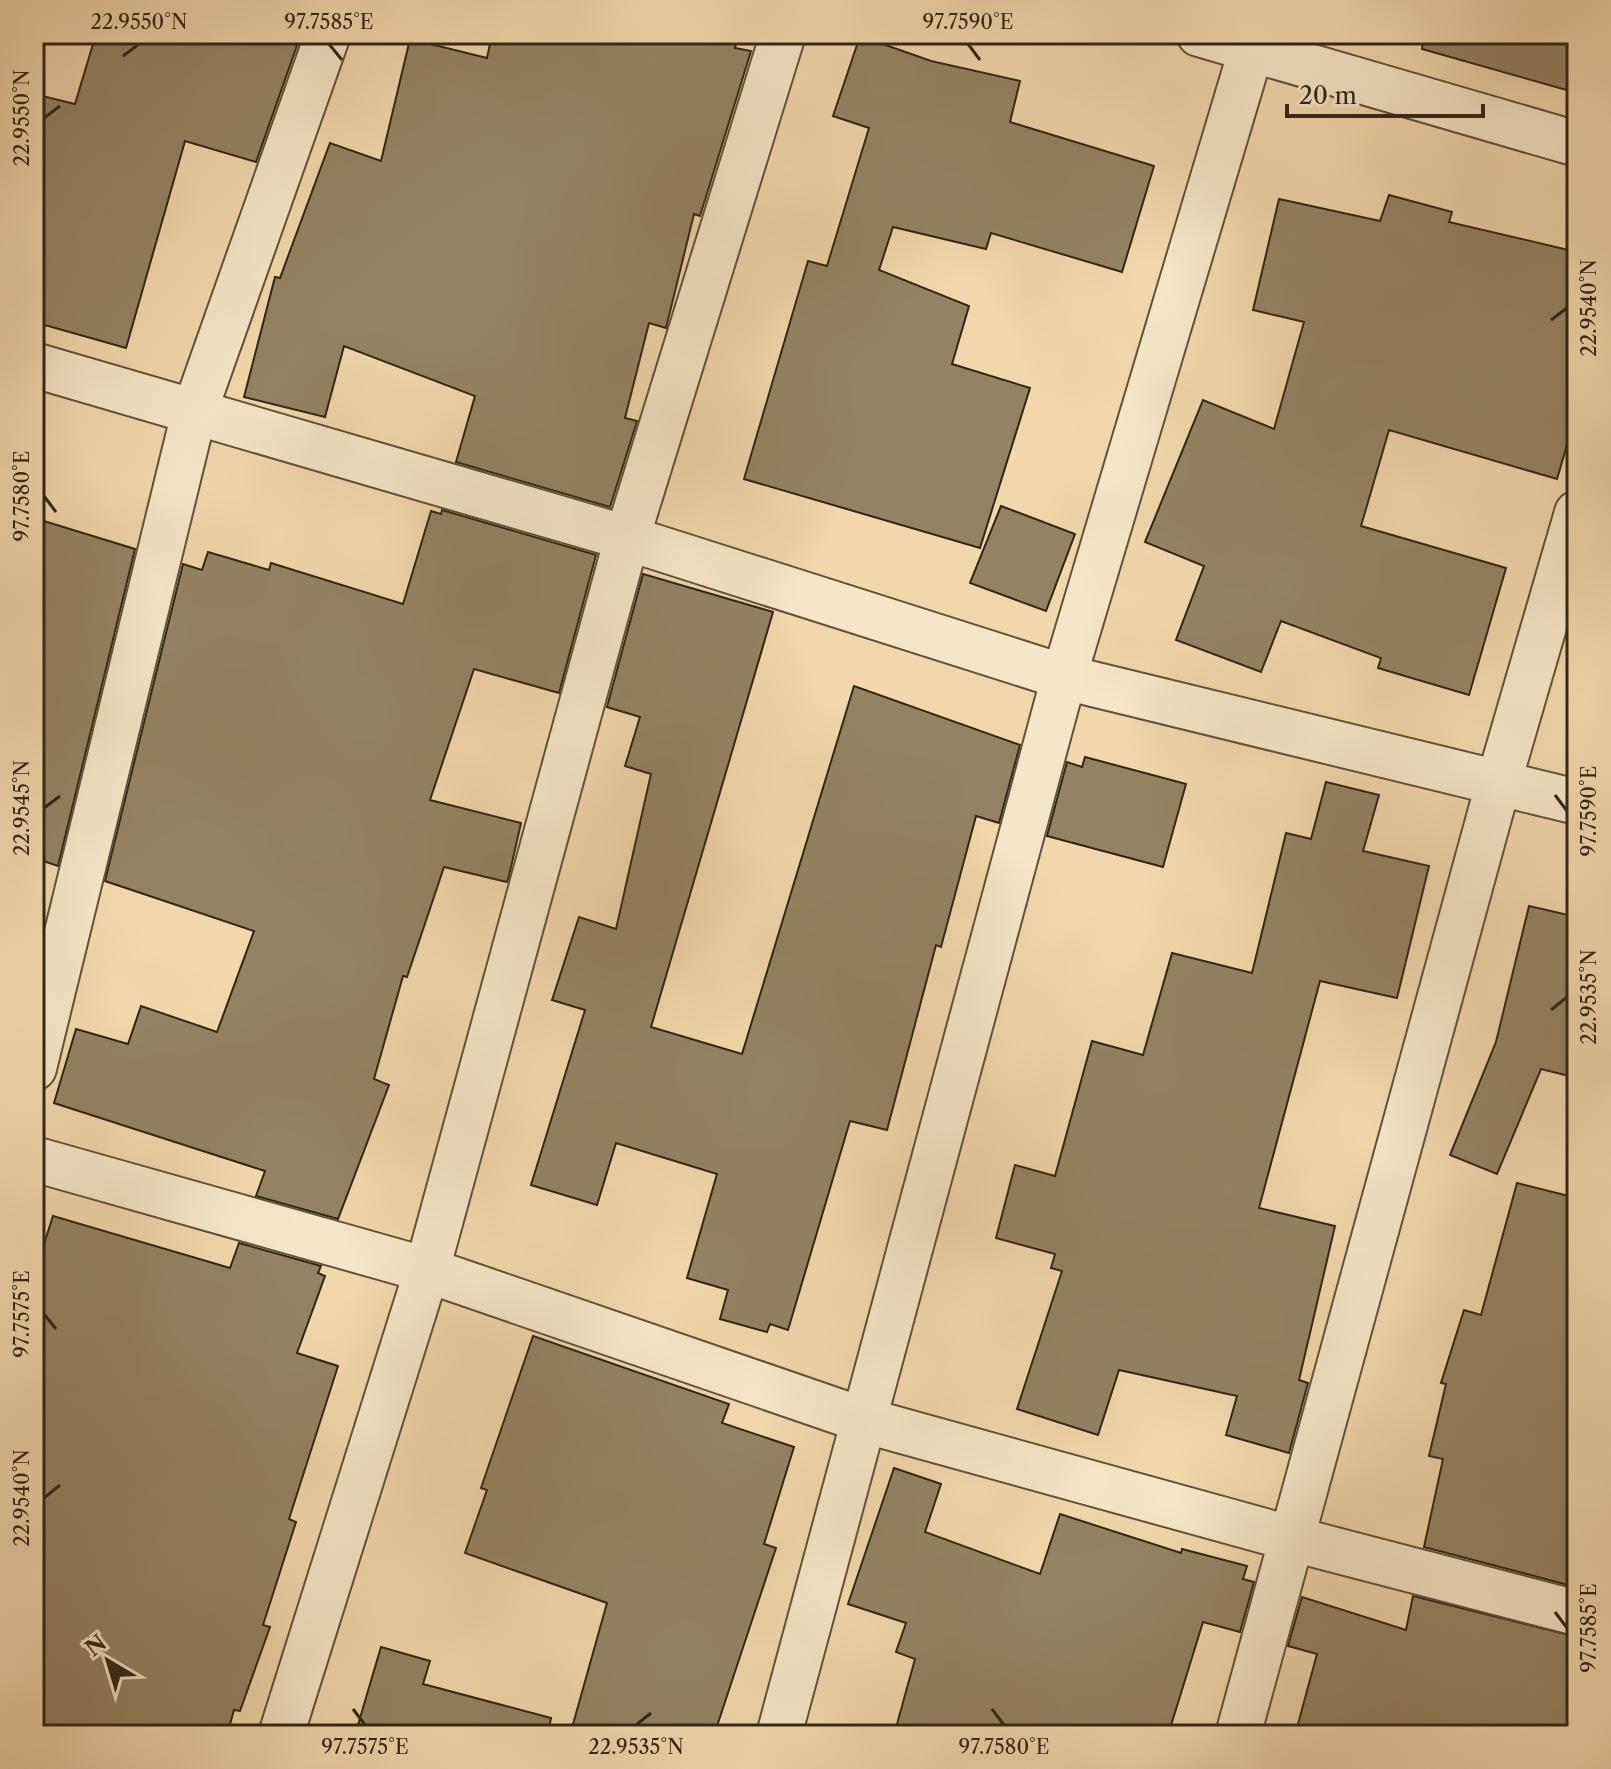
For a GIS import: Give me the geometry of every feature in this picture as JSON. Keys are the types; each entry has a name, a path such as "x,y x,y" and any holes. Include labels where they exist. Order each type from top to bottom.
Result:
{"street":[{"path":"34,1068 194,413 328,34"},
{"path":"281,1735 427,1270 627,538 783,34"},
{"path":"1199,34 1254,41 1577,144"},
{"path":"779,1735 1064,677 1254,41"},
{"path":"34,365 627,538 1064,677 1577,802"},
{"path":"1238,1735 1499,781 1577,513"},
{"path":"34,1159 427,1270 863,1420 1293,1539 1577,1613"}],"building":[{"path":"96,34 301,34 256,162 185,141 126,348 34,322 34,94 75,104"},
{"path":"492,34 738,34 735,48 751,51 700,216 694,214 666,328 649,323 625,418 637,421 610,507 456,462 475,396 344,346 325,417 244,397 275,277 280,278 330,143 381,161 410,39 487,58"},
{"path":"1424,34 1577,34 1577,93 1422,49"},
{"path":"860,36 931,61 1020,81 1010,122 1154,166 1122,272 991,233 986,249 893,227 879,270 969,306 952,364 1030,388 980,548 744,479 808,261 827,266 869,128 833,116"},
{"path":"1389,195 1452,212 1449,222 1577,252 1577,411 1557,479 1389,430 1361,526 1506,568 1469,695 1378,668 1381,658 1281,621 1261,672 1176,640 1204,566 1145,542 1203,400 1274,429 1304,322 1253,310 1279,199 1380,221"},
{"path":"1001,506 1075,534 1046,611 970,583"},
{"path":"442,510 596,555 559,693 474,669 430,800 521,823 509,876 507,882 444,867 407,977 403,976 374,1079 389,1085 338,1219 256,1196 265,1171 54,1103 76,1029 128,1044 141,1006 217,1032 254,931 105,881 183,564 202,570 208,552 269,570 271,563 403,604 431,511 441,514"},
{"path":"34,518 135,549 58,866 34,858"},
{"path":"643,574 773,612 651,1027 742,1054 854,686 1020,745 999,823 976,816 941,947 936,945 887,1130 850,1121 788,1330 770,1324 767,1332 720,1319 728,1290 687,1278 717,1174 616,1143 597,1205 531,1185 585,1010 552,1000 579,917 616,929 651,774 625,766 640,717 607,707"},
{"path":"1085,757 1186,784 1163,867 1047,836 1067,762 1082,767"},
{"path":"1326,782 1379,795 1363,851 1429,866 1397,998 1320,981 1259,1208 1335,1226 1299,1380 1308,1383 1289,1453 1226,1435 1237,1396 1119,1370 1098,1435 1017,1409 1062,1271 1051,1268 1055,1254 996,1238 1015,1165 1055,1176 1092,1041 1143,1055 1172,953 1252,973 1286,833 1311,839"},
{"path":"1529,906 1577,917 1577,1078 1541,1069 1497,1174 1450,1155 1496,1042"},
{"path":"1517,1183 1577,1198 1577,1563 1572,1586 1424,1547 1443,1459 1429,1456 1446,1384 1441,1383 1464,1310 1481,1315"},
{"path":"53,1216 230,1268 239,1243 321,1266 318,1273 325,1276 297,1353 338,1366 289,1519 296,1522 263,1625 270,1627 240,1711 234,1710 227,1735 34,1735 34,1275"},
{"path":"533,1336 729,1404 722,1423 794,1447 764,1544 776,1548 714,1735 570,1735 607,1603 465,1553 487,1490 481,1488"},
{"path":"894,1468 941,1484 925,1532 1040,1574 1060,1514 1181,1553 1182,1549 1247,1566 1243,1579 1254,1582 1240,1632 1203,1622 1168,1735 894,1735 915,1659 896,1652 906,1623 848,1604"},
{"path":"1413,1596 1577,1637 1577,1735 1295,1735 1317,1654 1288,1646 1302,1597 1406,1630"},
{"path":"381,1647 430,1661 423,1684 551,1718 548,1735 355,1735"}]}
